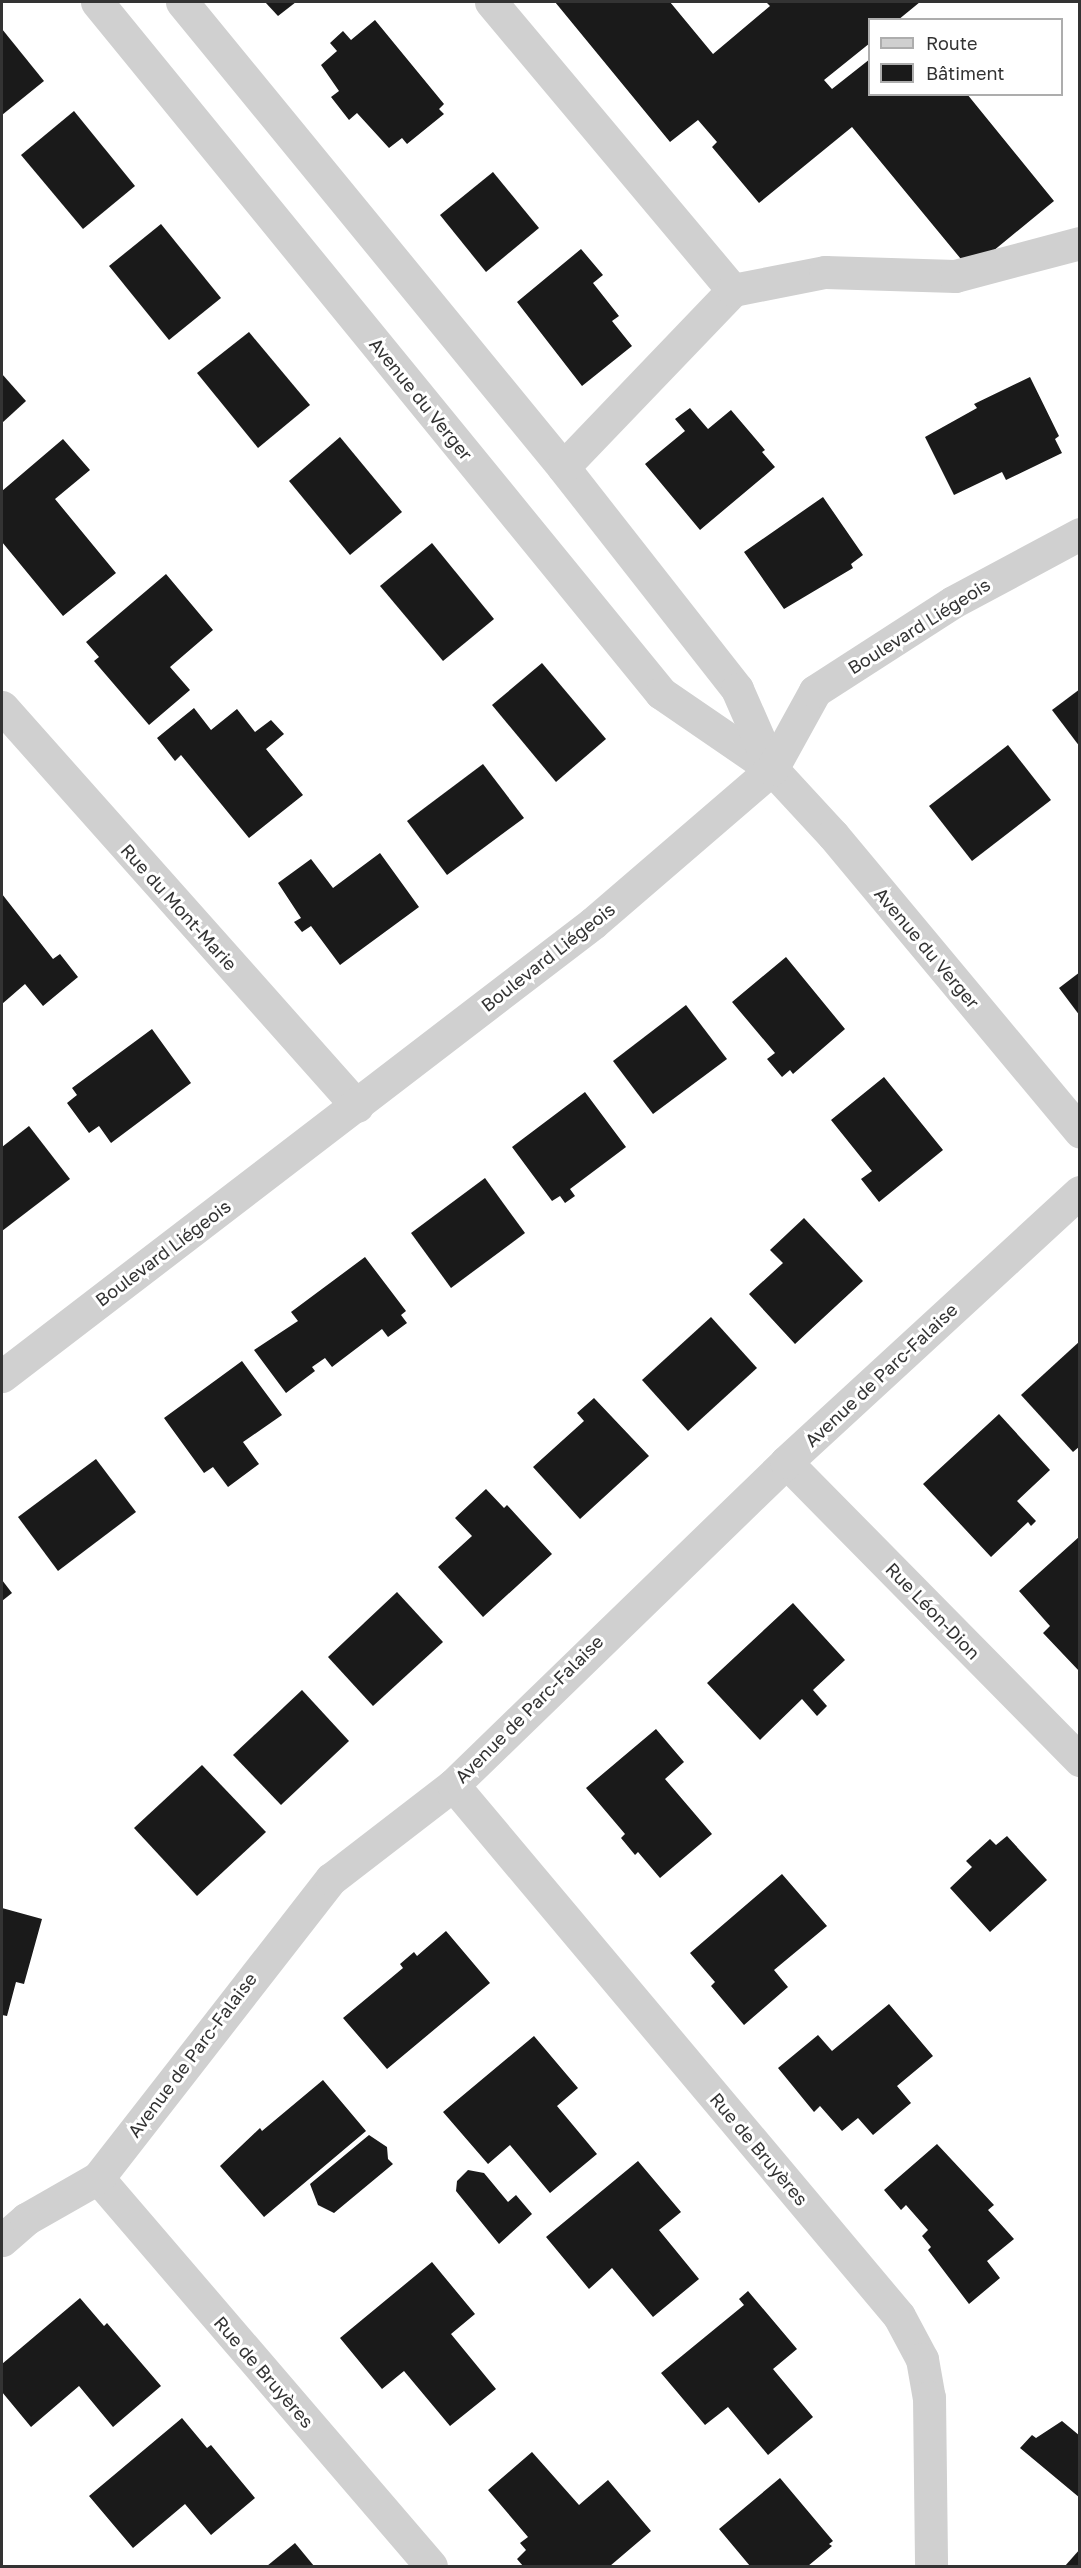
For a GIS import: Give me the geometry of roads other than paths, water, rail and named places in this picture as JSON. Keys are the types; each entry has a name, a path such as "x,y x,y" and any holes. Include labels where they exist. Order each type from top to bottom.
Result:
{"street":[{"name":"Avenue du Verger","path":"97,2 661,693 772,769 833,835 1080,1131"},
{"name":"Avenue du Verger","path":"182,2 563,467 737,689 772,769"},
{"path":"491,2 734,290"},
{"path":"563,467 734,290 825,272 955,276 1080,243"},
{"name":"Boulevard Liégeois","path":"2,1376 593,923 772,769 815,691 953,602 1080,534"},
{"name":"Rue du Mont-Marie","path":"2,707 357,1106"},
{"name":"Avenue de Parc-Falaise","path":"2,2240 26,2219 98,2178 331,1879 453,1785 786,1462 1080,1192"},
{"name":"Rue Léon-Dion","path":"786,1462 1080,1760"},
{"name":"Rue de Bruyères","path":"453,1785 899,2316 922,2359 929,2397 931,2566"},
{"name":"Rue de Bruyères","path":"98,2178 431,2566"}]}
